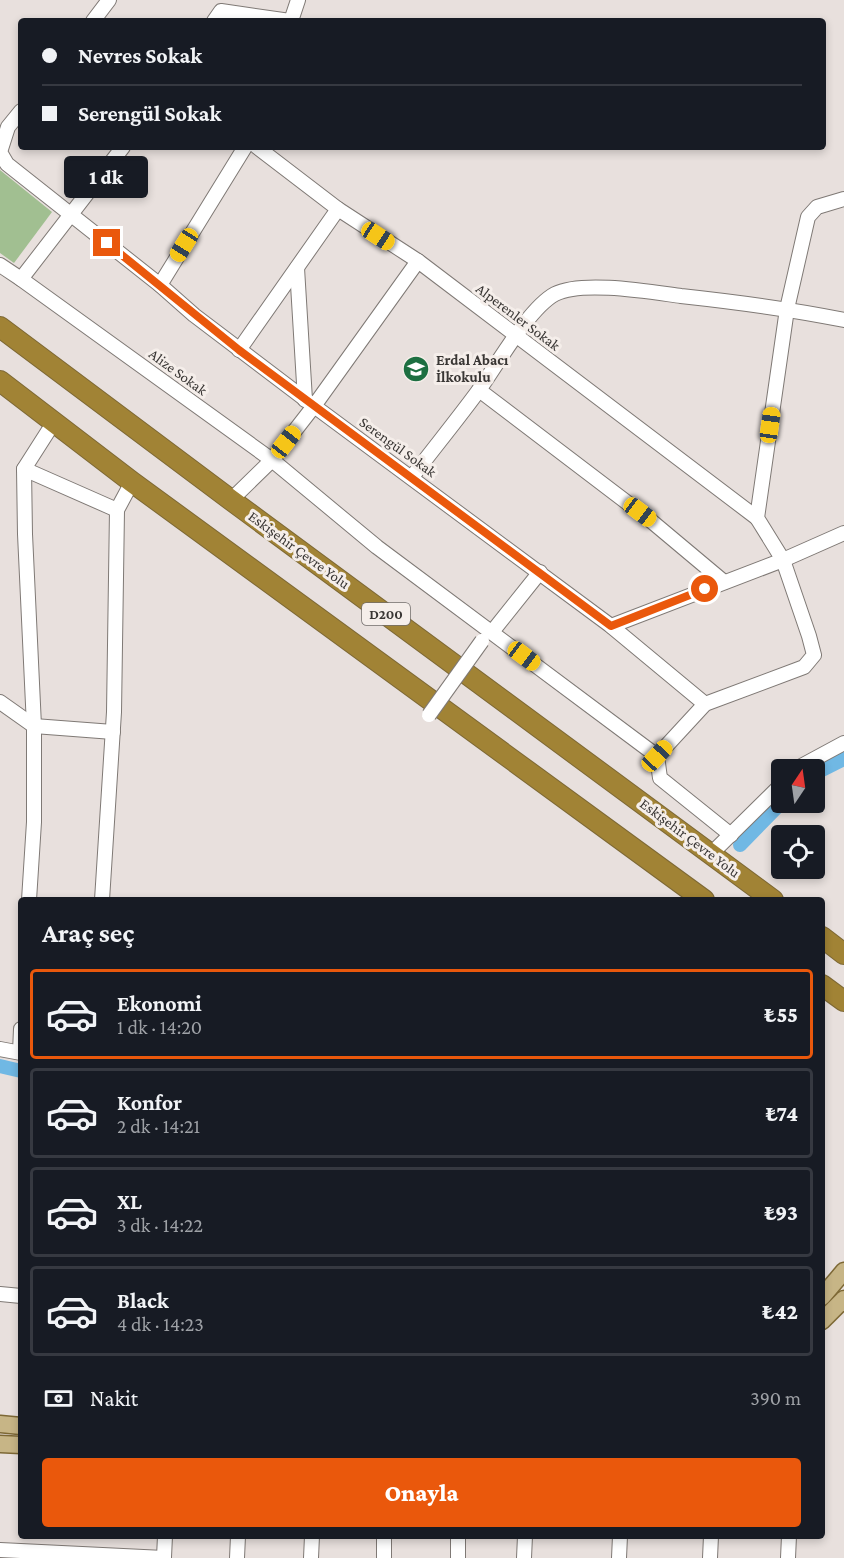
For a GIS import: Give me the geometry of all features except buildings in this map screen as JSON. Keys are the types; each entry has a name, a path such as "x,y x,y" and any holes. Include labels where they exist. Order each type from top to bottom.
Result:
{"highway":[{"name":"Eskişehir Çevre Yolu","path":"0,327 768,897"},
{"name":"D200","path":"0,381 132,482 700,897"},
{"path":"825,939 844,954"},
{"path":"825,987 844,1001"}],"main road":[{"path":"825,1293 844,1270"},
{"path":"825,1318 844,1299"},
{"path":"0,1424 18,1426"},
{"path":"0,1444 18,1445"}],"street":[{"path":"96,18 109,0"},
{"path":"291,18 298,0"},
{"path":"216,18 220,11 269,18"},
{"name":"Serengül Sokak","path":"18,115 8,127 0,152 8,164 239,350 611,626 705,705"},
{"path":"21,279 121,150"},
{"path":"160,285 243,150"},
{"name":"Alperenler Sokak","path":"261,150 338,210 418,261 757,518"},
{"path":"731,835 660,778 657,756 705,705 804,667 814,655 783,560 757,518 787,309 808,217 817,207 844,199"},
{"path":"239,350 338,210"},
{"path":"231,500 272,460 310,403 418,261"},
{"name":"Alize Sokak","path":"0,265 272,460 487,637 657,756"},
{"path":"297,268 310,403"},
{"path":"412,477 478,390 516,335 545,301 556,293 573,288 628,289 787,309 844,320"},
{"path":"478,390 650,520 724,582"},
{"path":"29,897 34,822 34,726 24,469 54,422"},
{"path":"24,469 117,510"},
{"path":"102,897 113,732 117,510 132,482"},
{"path":"611,626 783,560 844,533"},
{"path":"429,715 487,637 540,572"},
{"path":"0,702 34,726 113,732"},
{"path":"814,759 844,743"},
{"path":"711,854 771,795"},
{"path":"0,1048 18,1052"},
{"path":"0,1294 18,1296"},
{"path":"0,1550 164,1557 165,1539"},
{"path":"237,1558 238,1539"},
{"path":"311,1558 312,1539"},
{"path":"384,1539 384,1558"},
{"path":"458,1539 458,1558"},
{"path":"524,1558 525,1539"},
{"path":"620,1539 620,1558"},
{"path":"710,1558 711,1539"},
{"path":"788,1558 789,1539"}],"green space":[{"path":"0,170 52,212 14,263 0,253"}],"waterway":[{"path":"825,768 844,759"},
{"path":"740,845 771,813"},
{"path":"0,1066 18,1070"}],"place":[{"name":"Erdal Abacı İlkokulu","path":"416,369"}],"route":[{"path":"107,243 239,350 611,626 705,589"}]}
